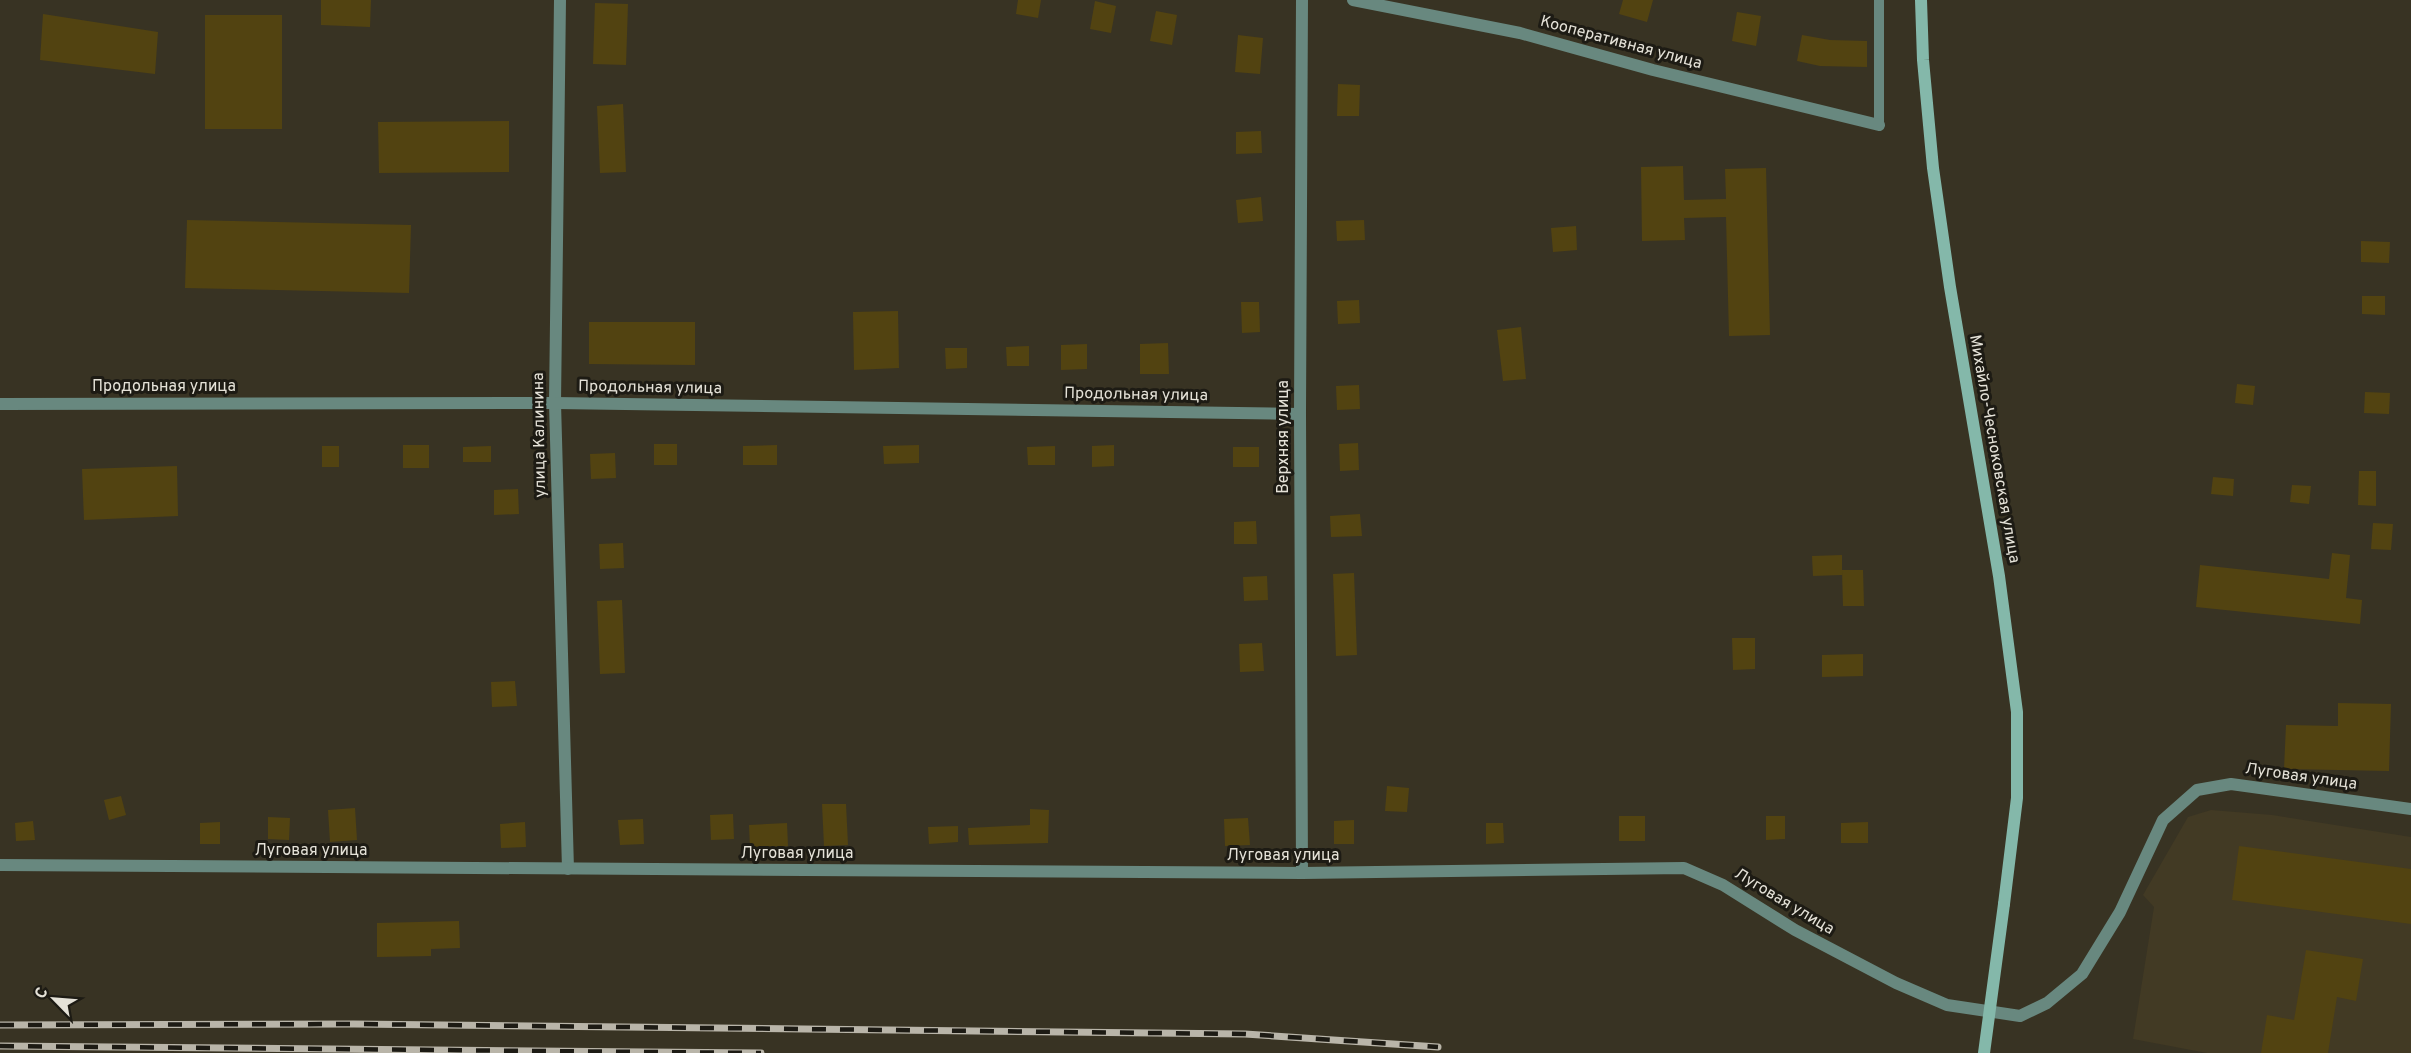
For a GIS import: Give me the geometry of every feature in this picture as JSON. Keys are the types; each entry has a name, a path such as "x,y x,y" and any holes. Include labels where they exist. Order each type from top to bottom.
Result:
{"street":[{"name":"улица Калинина","path":"560,0 555,403 568,869"},
{"name":"Верхняя улица","path":"1302,0 1300,414 1302,873"},
{"name":"Кооперативная улица","path":"1353,0 1520,33 1653,70 1879,125"},
{"name":"Михайло-Чесноковская улица","path":"1921,0 1923,60 1933,168 1950,287 1999,576 2018,712 2017,798 1984,1053"},
{"name":"Продольная улица","path":"0,404 555,403 1300,414"},
{"name":"Луговая улица","path":"0,865 1302,873 1684,868 1723,885 1795,930 1906,987 1947,1005 2020,1016 2047,1003 2082,974 2120,912 2163,819 2197,790 2231,784 2411,809"}],"lane":[{"path":"1879,0 1879,125"}],"shaded area":[{"path":"2211,810 2272,815 2411,837 2411,1053 2207,1053 2133,1039 2154,907 2143,895 2188,817"}],"building":[{"path":"321,0 371,0 370,27 321,25"},
{"path":"1018,0 1041,0 1038,18 1016,14"},
{"path":"1623,0 1653,0 1647,22 1619,14"},
{"path":"1095,1 1116,6 1111,33 1090,29"},
{"path":"595,3 628,4 626,65 593,64"},
{"path":"1156,11 1177,15 1172,45 1150,41"},
{"path":"1737,12 1761,16 1756,46 1732,41"},
{"path":"43,14 158,32 155,74 40,60"},
{"path":"205,15 282,15 282,129 205,129"},
{"path":"1238,35 1263,38 1260,74 1235,72"},
{"path":"1802,35 1830,40 1867,41 1867,67 1820,66 1797,61"},
{"path":"1338,84 1360,85 1359,116 1337,116"},
{"path":"623,104 626,172 600,173 597,106"},
{"path":"509,121 509,172 379,173 378,122"},
{"path":"1261,131 1262,153 1236,154 1236,132"},
{"path":"1683,166 1684,200 1726,199 1725,169 1766,168 1770,335 1729,336 1726,217 1684,218 1685,240 1642,241 1641,167"},
{"path":"1261,197 1263,221 1238,223 1236,200"},
{"path":"187,220 411,225 409,293 185,288"},
{"path":"1364,220 1365,240 1337,241 1336,221"},
{"path":"1576,226 1577,250 1553,252 1551,228"},
{"path":"2361,241 2390,242 2389,263 2361,262"},
{"path":"2362,296 2385,296 2385,315 2362,314"},
{"path":"1359,300 1360,323 1338,324 1337,301"},
{"path":"1241,302 1259,302 1260,332 1242,333"},
{"path":"898,311 899,368 854,370 853,312"},
{"path":"589,322 695,322 695,365 589,364"},
{"path":"1521,327 1526,379 1503,381 1497,330"},
{"path":"1168,343 1169,374 1140,374 1140,344"},
{"path":"1087,344 1087,369 1061,370 1061,345"},
{"path":"1029,346 1029,366 1007,366 1006,347"},
{"path":"945,348 967,348 967,368 946,369"},
{"path":"2237,384 2255,386 2253,405 2235,403"},
{"path":"1359,385 1360,409 1337,410 1336,386"},
{"path":"2365,392 2390,393 2389,414 2364,413"},
{"path":"1358,443 1359,470 1340,471 1339,444"},
{"path":"654,444 677,444 677,465 654,465"},
{"path":"403,445 429,445 429,468 403,468"},
{"path":"777,445 777,465 743,465 743,446"},
{"path":"919,445 919,463 884,464 883,446"},
{"path":"1114,445 1114,466 1092,467 1092,446"},
{"path":"322,446 339,446 339,467 322,467"},
{"path":"491,446 491,462 463,462 463,447"},
{"path":"1055,446 1055,465 1028,465 1027,447"},
{"path":"1233,447 1259,447 1259,467 1233,467"},
{"path":"615,453 616,478 591,479 590,454"},
{"path":"177,466 178,516 84,520 82,469"},
{"path":"2359,471 2376,471 2376,506 2358,505"},
{"path":"2213,477 2234,479 2233,496 2211,494"},
{"path":"2292,485 2311,486 2309,504 2290,502"},
{"path":"518,489 519,514 494,515 494,490"},
{"path":"1360,514 1362,536 1331,537 1330,516"},
{"path":"1256,521 1257,544 1234,544 1234,522"},
{"path":"2373,523 2393,524 2391,550 2371,549"},
{"path":"623,543 624,568 600,569 599,544"},
{"path":"2332,553 2350,555 2346,598 2362,600 2360,624 2196,607 2200,565 2329,579"},
{"path":"1842,555 1842,575 1813,576 1812,556"},
{"path":"1842,570 1863,570 1864,606 1843,606"},
{"path":"1354,573 1357,655 1336,656 1333,574"},
{"path":"1267,576 1268,600 1244,601 1243,577"},
{"path":"622,600 625,673 600,674 597,601"},
{"path":"1732,638 1755,638 1755,669 1733,670"},
{"path":"1262,643 1264,671 1240,672 1239,644"},
{"path":"1863,654 1863,676 1822,677 1822,655"},
{"path":"515,681 517,706 492,707 491,682"},
{"path":"2338,703 2391,704 2389,771 2284,769 2286,725 2338,726"},
{"path":"1387,786 1409,788 1407,812 1385,811"},
{"path":"121,796 126,815 109,820 104,800"},
{"path":"822,804 846,804 848,845 824,846"},
{"path":"355,808 357,840 330,842 328,810"},
{"path":"1030,809 1049,810 1048,843 969,845 968,828 1030,825"},
{"path":"733,814 734,839 711,840 710,815"},
{"path":"1619,816 1645,816 1645,841 1619,841"},
{"path":"1766,816 1785,816 1785,839 1766,840"},
{"path":"268,817 290,818 289,840 268,839"},
{"path":"1248,818 1250,845 1225,846 1224,819"},
{"path":"643,819 644,844 620,845 618,820"},
{"path":"1354,820 1354,844 1334,844 1334,821"},
{"path":"33,821 35,840 16,841 15,823"},
{"path":"220,822 220,844 200,844 200,823"},
{"path":"525,822 526,847 501,848 500,824"},
{"path":"1868,822 1868,843 1841,843 1841,823"},
{"path":"787,823 788,846 750,848 749,825"},
{"path":"1486,823 1503,823 1504,843 1486,844"},
{"path":"958,826 958,842 929,844 928,827"},
{"path":"2239,846 2411,869 2411,924 2232,900"},
{"path":"459,921 460,948 431,949 431,956 377,957 377,923"},
{"path":"2306,950 2363,959 2356,1001 2337,997 2328,1053 2261,1053 2267,1015 2294,1020"}],"railway":[{"path":"0,1025 354,1024 1245,1034 1438,1047"},
{"path":"0,1046 761,1053"}]}
